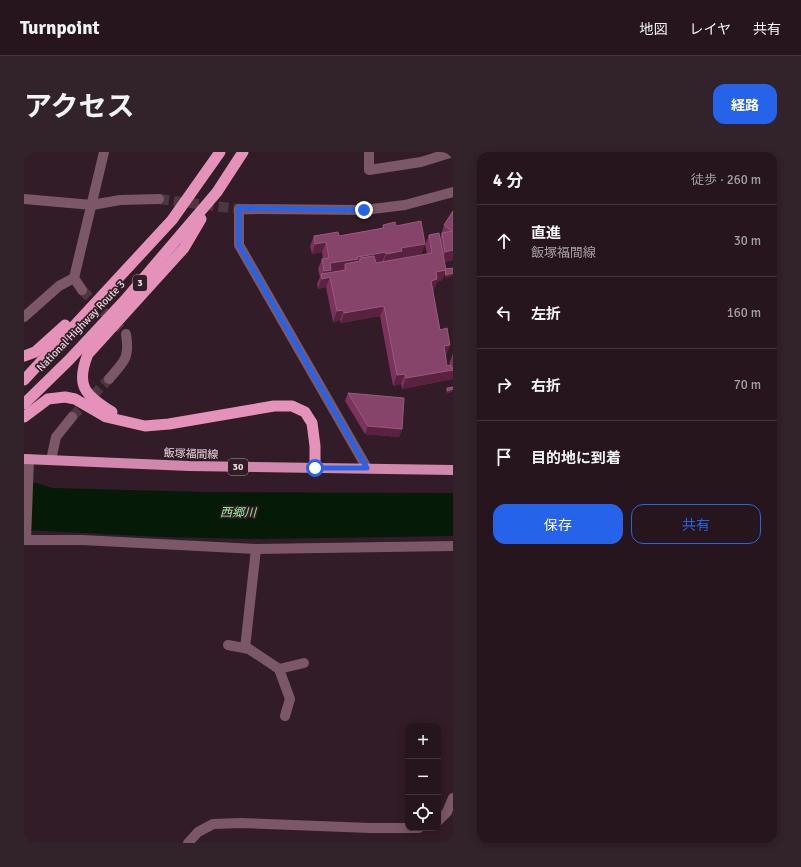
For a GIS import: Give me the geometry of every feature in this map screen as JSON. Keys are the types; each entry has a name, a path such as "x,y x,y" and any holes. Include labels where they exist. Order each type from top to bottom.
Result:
{"highway":[{"name":"National Highway Route 3","path":"24,380 172,220 220,152"},
{"name":"National Highway Route 3","path":"24,404 69,360 125,300 217,192 243,152"},
{"path":"129,423 90,397 83,387 82,377 88,354 184,248 217,192"},
{"path":"24,356 35,352 55,335 148,235 172,220"},
{"path":"24,417 48,399 65,397 75,399 106,417 145,426 169,424 274,406 292,406 305,412 312,423 315,446 315,468"}],"main road":[{"name":"飯塚福間線","path":"26,459 189,466 453,470"}],"street":[{"path":"82,290 74,278 104,152"},
{"path":"369,152 369,170 421,162 453,152"},
{"path":"367,468 239,245 239,208 364,210 405,206 453,192"},
{"path":"24,199 92,205 120,200 159,199"},
{"path":"24,317 59,286 74,278"},
{"path":"109,379 126,359 128,347 126,334"},
{"path":"51,460 56,437 72,417"},
{"path":"26,459 29,480 25,540 82,540 256,549 453,546"},
{"path":"245,648 256,549"},
{"path":"228,645 249,649 279,669 290,699 285,716"},
{"path":"279,669 304,663"},
{"path":"441,818 447,812 453,798"},
{"path":"188,843 198,832 214,824 241,823 405,828"}],"water":[{"name":"西郷川","path":"24,482 37,483 52,488 204,492 453,493 453,536 262,539 164,537 24,530"}],"building":[{"path":"453,211 453,250 445,252 442,233 452,231 444,225"},
{"path":"421,221 425,244 401,248 402,251 386,254 386,252 357,257 358,259 330,263 331,270 324,271 322,259 329,258 326,242 315,244 314,236 338,232 339,236 384,228 383,225 395,222 396,226"},
{"path":"439,233 446,270 436,272 437,279 431,281 440,330 447,328 450,345 444,346 447,366 451,365 453,370 406,378 405,374 397,375 384,306 344,313 344,310 337,311 330,277 322,279 321,274 346,270 345,264 360,261 360,258 374,256 376,263 432,253 429,235"},
{"path":"453,268 453,273 446,275 445,269"},
{"path":"453,387 453,389 447,391 447,388"},
{"path":"348,393 404,398 402,429 368,426"}],"tunnel":[{"path":"159,199 239,209"},
{"path":"82,290 126,334"},
{"path":"72,417 109,379"}],"route":[{"path":"315,468 367,468 239,245 239,208 364,210"}]}
